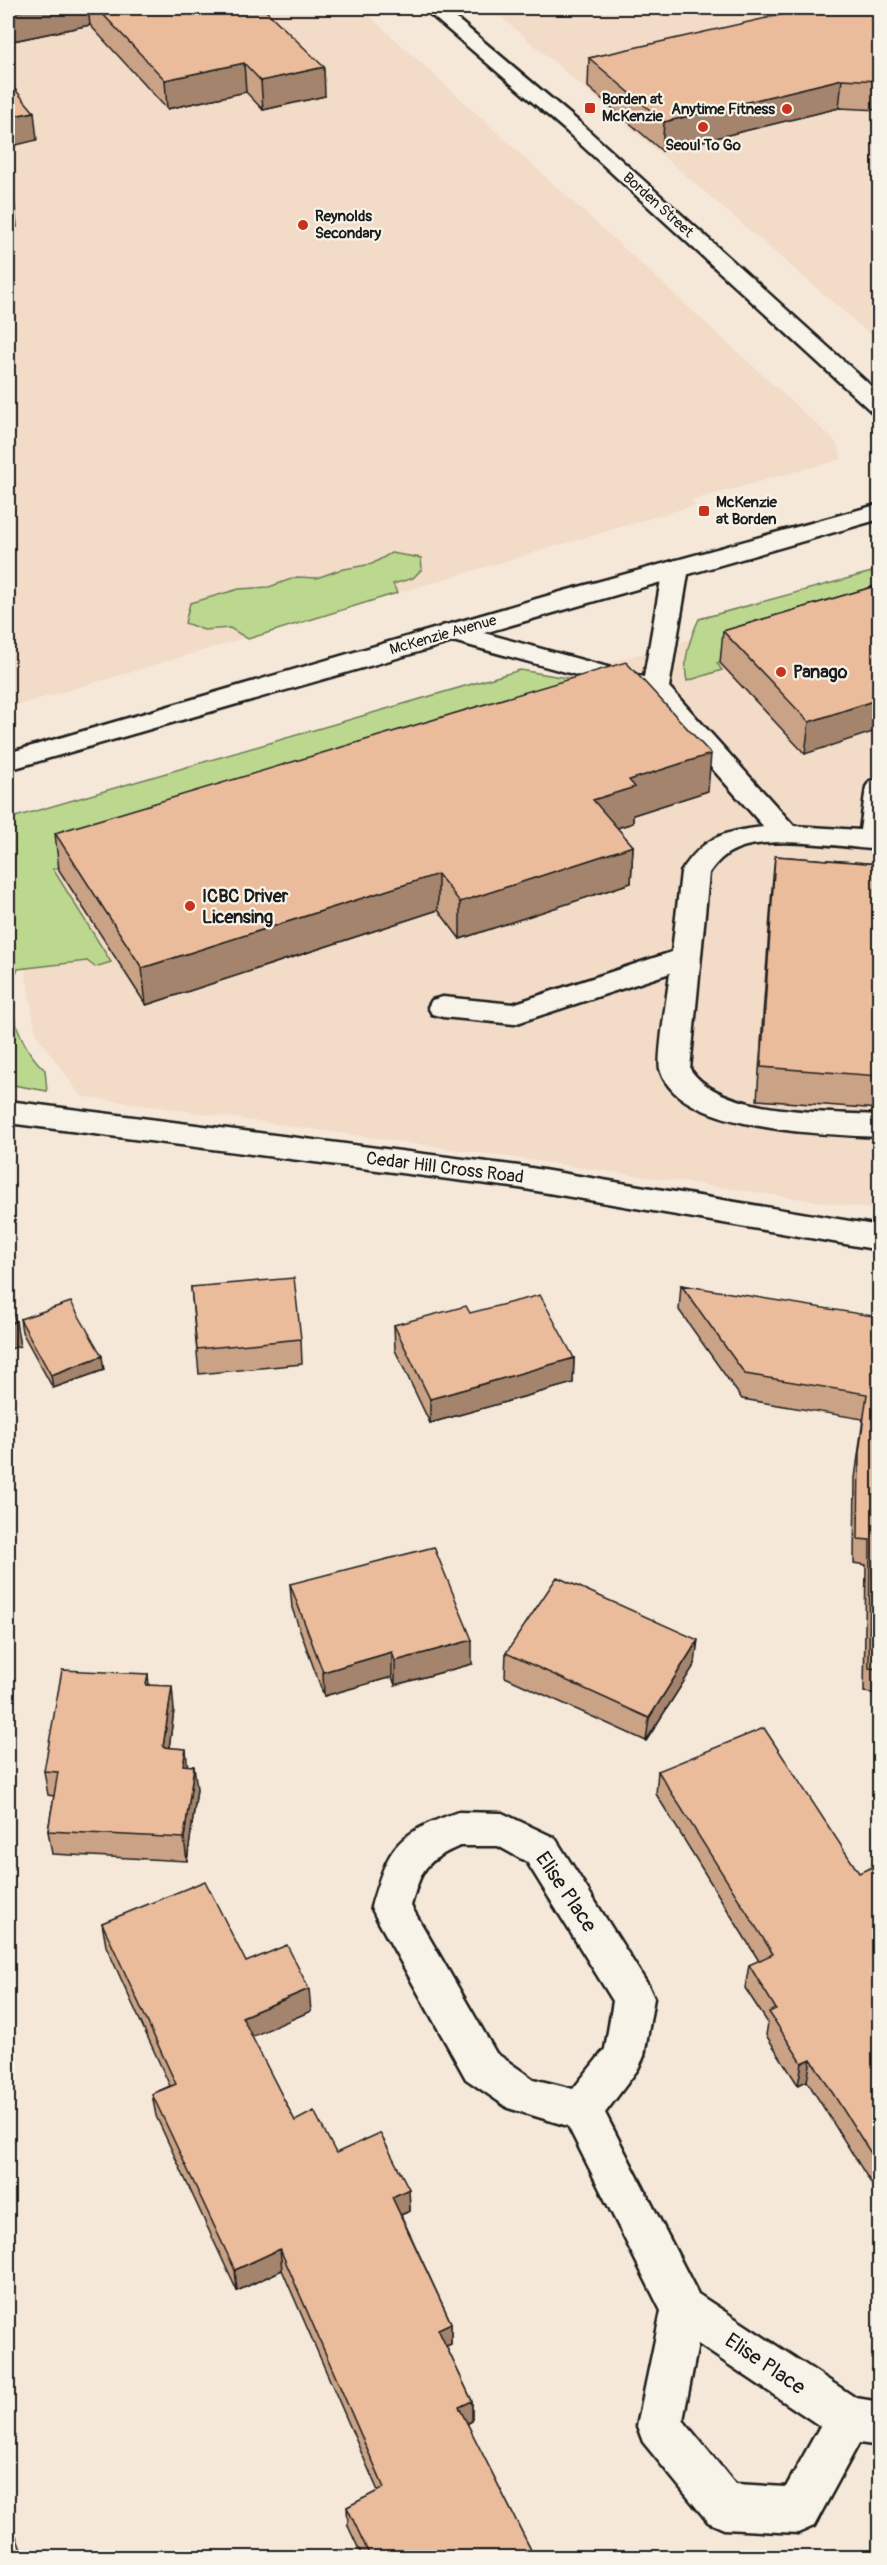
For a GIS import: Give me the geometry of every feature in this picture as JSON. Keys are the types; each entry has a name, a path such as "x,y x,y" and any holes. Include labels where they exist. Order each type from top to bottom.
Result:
{"street":[{"name":"Borden Street","path":"433,8 572,126 879,407"},
{"name":"McKenzie Avenue","path":"8,762 451,632 879,511"},
{"path":"655,687 676,568"},
{"path":"451,632 655,687 787,835"},
{"path":"879,788 876,841 787,835 740,837 713,849 695,872 675,1069 686,1085 713,1103 763,1116 879,1126"},
{"path":"443,1007 514,1014 687,957"},
{"name":"Cedar Hill Cross Road","path":"8,1112 519,1177 879,1238"},
{"name":"Elise Place","path":"582,2110 624,2056 634,1998 541,1850 502,1830 458,1829 421,1845 401,1871 391,1907 481,2066 523,2095 582,2110 683,2309 864,2422 798,2510 724,2506 659,2427 683,2309"}],"shaded area":[{"name":"Reynolds Secondary","path":"8,8 361,8 836,442 842,459 692,500 695,505 8,708"},
{"path":"490,8 879,8 879,342 541,51"},
{"path":"879,583 879,1210 81,1096 36,1034 23,957 39,863 72,822"}],"green space":[{"path":"391,553 421,558 422,569 413,578 393,584 397,593 248,639 230,628 204,630 185,623 190,603 239,589 269,587 297,577 317,578 339,570 372,564"},
{"path":"879,570 879,612 717,663 722,670 687,681 688,649 699,619"},
{"path":"520,670 585,681 625,692 53,869 111,962 95,967 87,961 18,969 11,994 12,1008 21,1037 36,1061 45,1070 47,1091 8,1084 8,819"}],"building":[{"path":"8,8 35,8 8,13"},
{"path":"97,8 263,8 324,67 261,81 244,63 165,80"},
{"path":"811,8 879,10 879,81 842,79 664,122 589,58"},
{"path":"8,81 34,112 8,117"},
{"path":"8,190 14,198 8,199"},
{"path":"879,585 879,699 809,722 723,631"},
{"path":"626,662 711,754 629,780 635,787 593,800 633,846 460,902 438,874 142,968 55,833"},
{"path":"775,856 879,864 879,1076 761,1067"},
{"path":"294,1278 301,1339 197,1349 191,1287"},
{"path":"681,1285 873,1316 872,1322 879,1323 879,1669 869,1668 870,1540 858,1539 859,1453 867,1394 745,1374"},
{"path":"540,1295 574,1358 430,1399 394,1325 466,1306 470,1313"},
{"path":"71,1302 102,1356 51,1375 20,1319"},
{"path":"8,1306 16,1321 8,1324"},
{"path":"434,1547 472,1640 395,1661 392,1652 323,1672 290,1584"},
{"path":"557,1577 698,1640 649,1718 506,1653"},
{"path":"62,1670 148,1674 146,1685 172,1686 163,1747 186,1749 183,1765 194,1766 184,1838 48,1831 58,1772 44,1771"},
{"path":"764,1728 859,1873 874,1866 879,1874 879,2166 811,2059 802,2063 769,2012 776,2009 749,1965 773,1954 658,1771"},
{"path":"205,1881 246,1962 287,1945 309,1989 242,2017 295,2121 314,2111 336,2153 380,2133 409,2189 392,2197 451,2323 438,2329 472,2401 459,2407 535,2558 371,2558 347,2507 384,2488 280,2249 235,2270 152,2094 176,2084 102,1923"},
{"path":"16,2536 24,2558 8,2558 8,2540"}],"place":[{"name":"Borden at McKenzie","path":"590,108"},
{"name":"Anytime Fitness","path":"787,109"},
{"name":"Seoul To Go","path":"703,127"},
{"name":"Reynolds Secondary","path":"303,225"},
{"name":"McKenzie at Borden","path":"704,511"},
{"name":"Panago","path":"781,672"},
{"name":"ICBC Driver Licensing","path":"190,906"}]}
